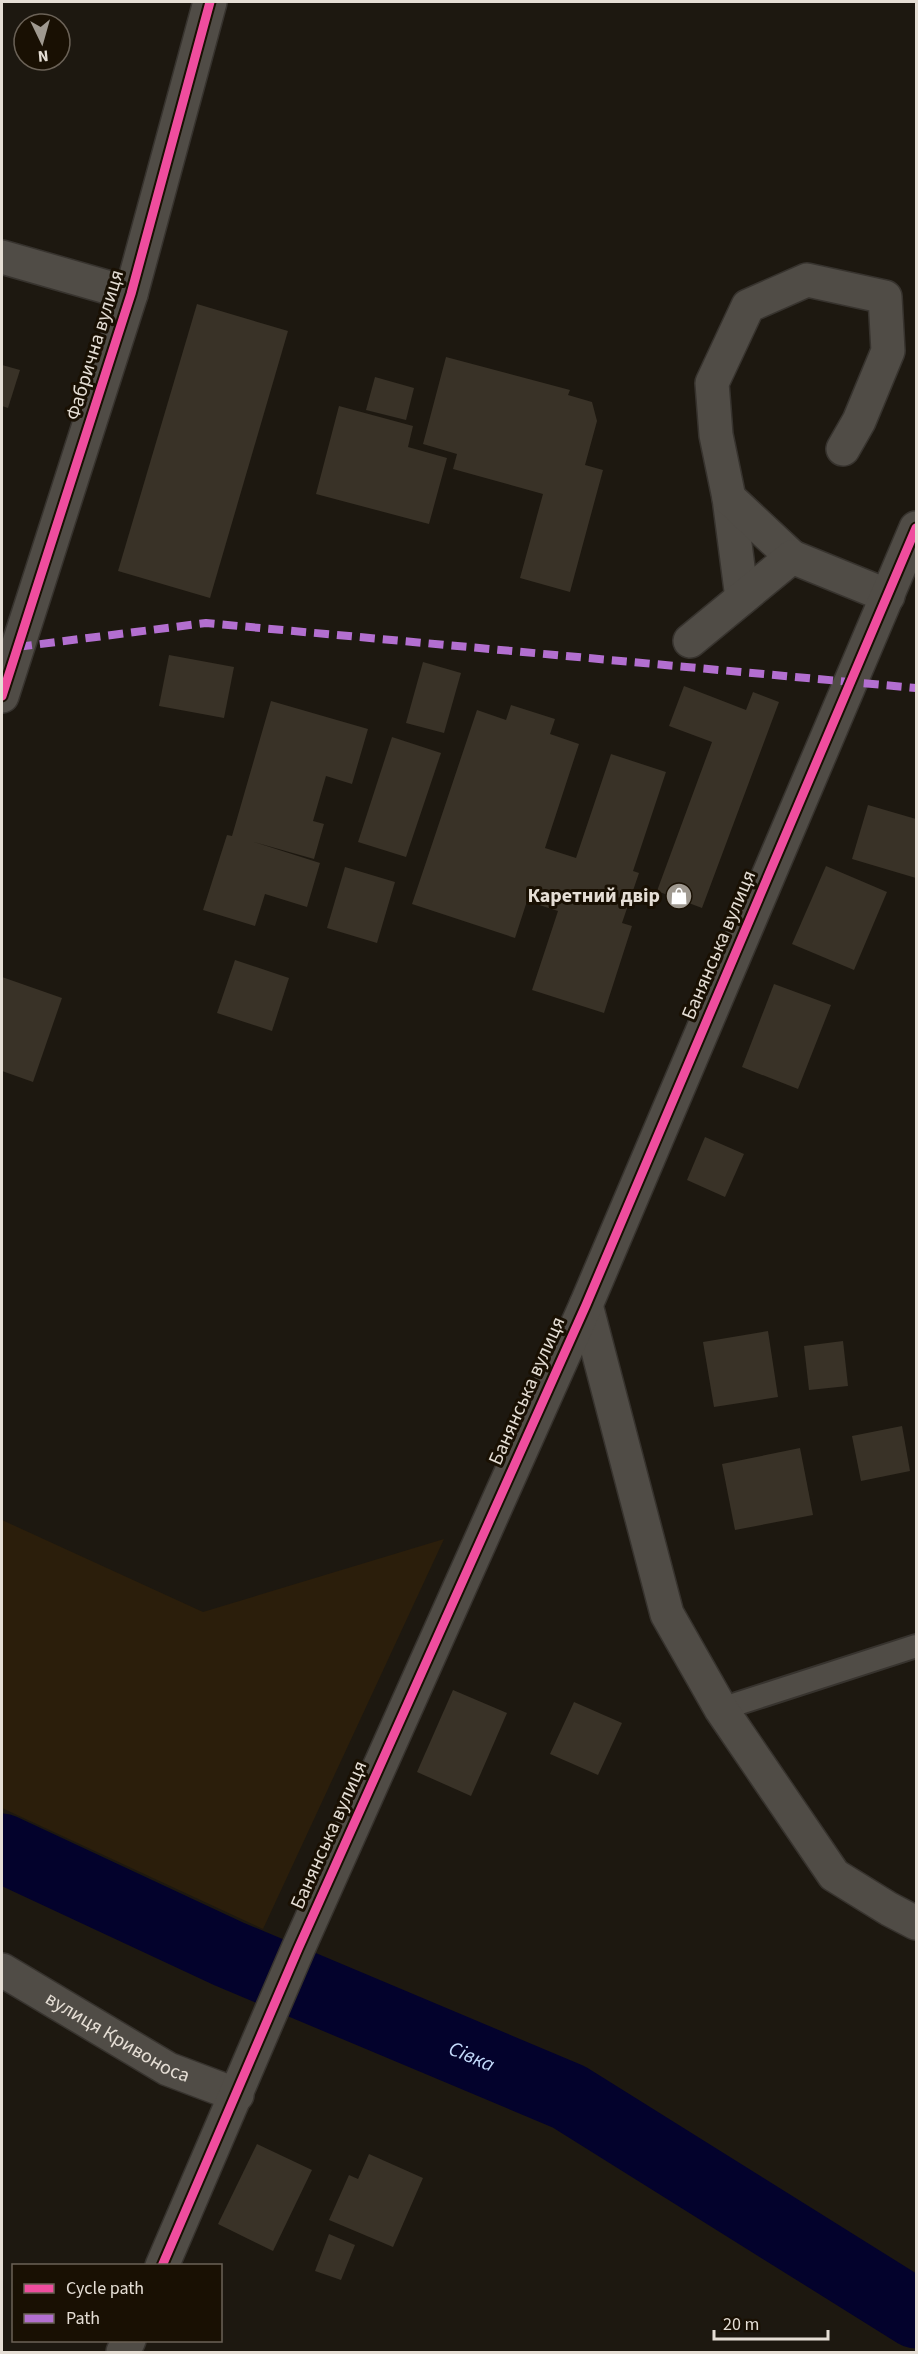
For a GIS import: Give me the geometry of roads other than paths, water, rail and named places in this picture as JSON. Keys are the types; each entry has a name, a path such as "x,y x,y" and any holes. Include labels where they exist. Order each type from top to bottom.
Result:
{"street":[{"name":"Фабрична вулиця","path":"2,696 131,294 210,2"},
{"path":"2,257 131,294"},
{"path":"742,598 729,498 716,435 712,383 748,306 807,280 885,297 888,351 859,421 843,449"},
{"path":"729,498 792,557 888,596"},
{"name":"Банянська вулиця","path":"162,2264 298,1949 586,1305 916,528"},
{"path":"690,641 792,557"},
{"path":"586,1305 667,1614 721,1709 834,1875 889,1910 916,1923"},
{"name":"вулиця Кривоноса","path":"2,1970 168,2069 237,2094"}],"lane":[{"path":"721,1709 916,1646"}],"waterway":[{"name":"Сівка","path":"2,1848 229,1954 569,2097 916,2314"}],"place":[{"name":"Каретний двір","path":"679,896"}]}
